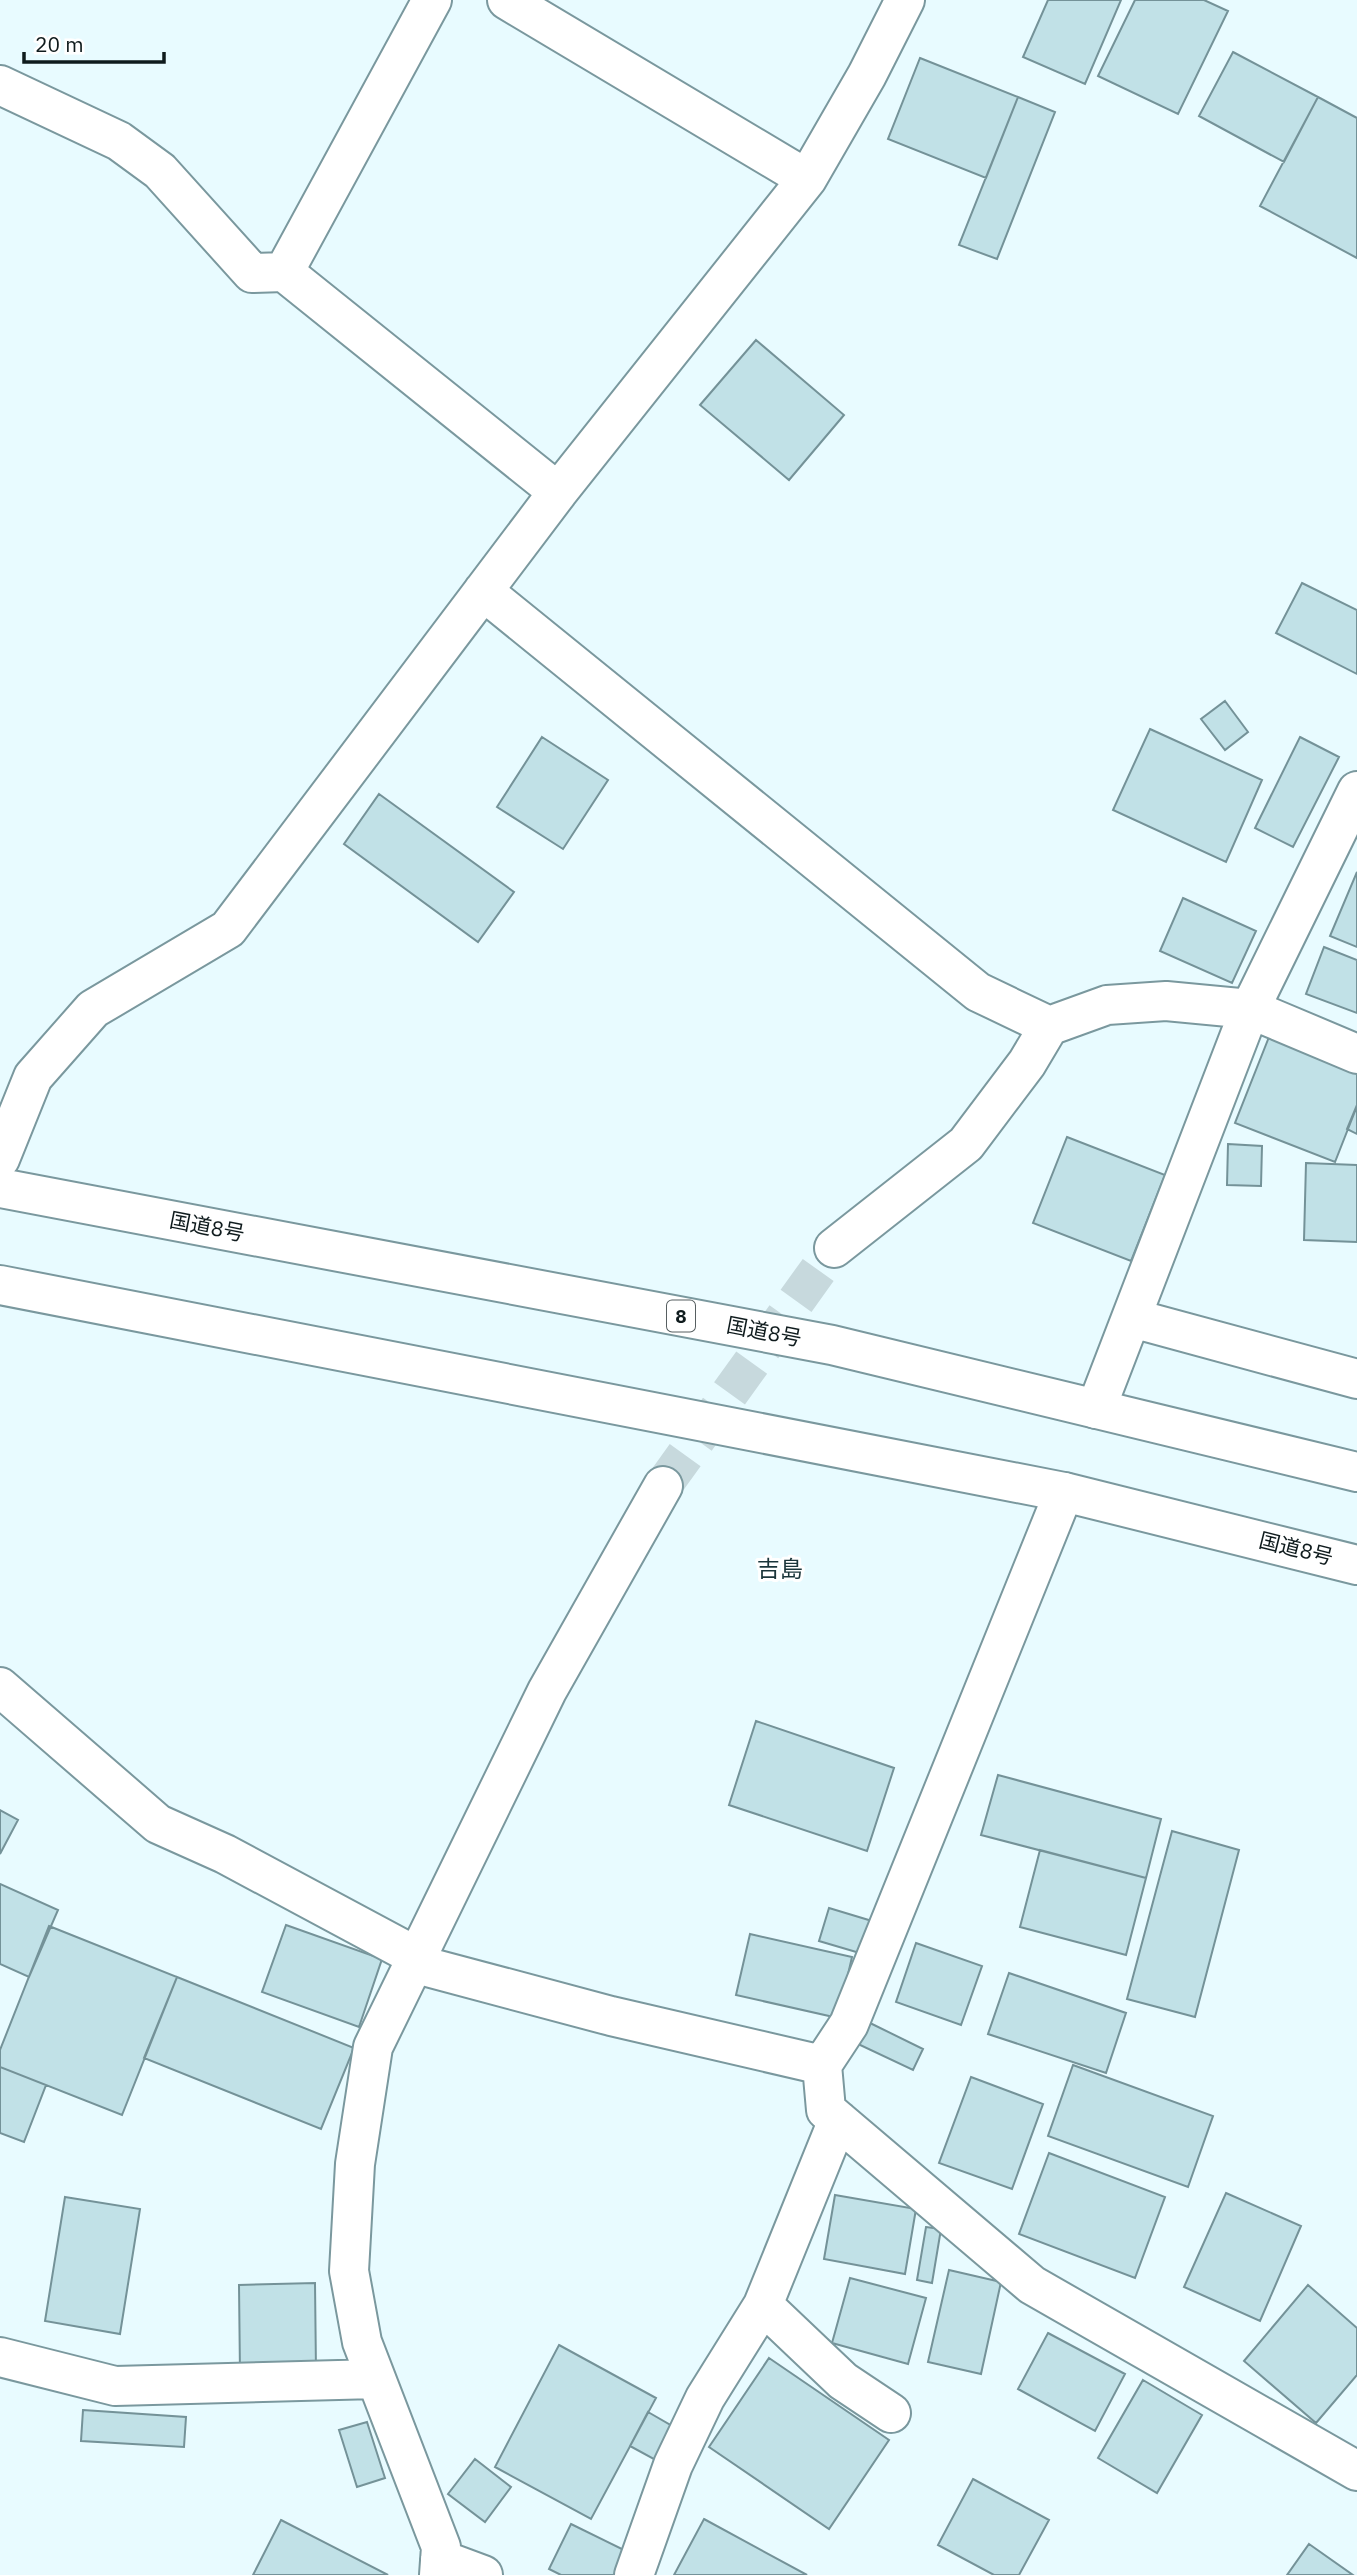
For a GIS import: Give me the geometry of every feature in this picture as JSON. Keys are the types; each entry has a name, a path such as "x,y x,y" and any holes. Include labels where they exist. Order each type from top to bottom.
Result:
{"main road":[{"path":"284,272 432,0"},
{"path":"507,0 807,179"},
{"path":"0,1159 33,1077 93,1009 228,929 558,492 807,179 867,75 905,0"},
{"path":"0,85 119,141 160,171 252,273 284,272 558,492"},
{"path":"483,592 978,992 1049,1026"},
{"path":"1096,1409 1250,1009 1357,791"},
{"path":"834,1248 966,1144 1027,1063 1049,1026 1107,1005 1166,1001 1250,1009 1357,1054"},
{"name":"国道8号","path":"0,1188 832,1345 1357,1472"},
{"name":"国道8号","path":"0,1285 1064,1492 1357,1565"},
{"path":"1132,1318 1357,1379"},
{"path":"483,2575 440,2567 441,2547 362,2343 349,2271 355,2164 373,2048 547,1691 663,1486"},
{"path":"1064,1492 849,2024 822,2065 826,2110 1032,2285 1357,2471"},
{"path":"0,1687 158,1824 225,1854 406,1951 416,1964 611,2016 822,2065"},
{"path":"634,2575 678,2454 705,2399 763,2305 838,2120"},
{"path":"763,2305 843,2381 891,2413"},
{"path":"0,2357 115,2386 376,2379"}],"building":[{"path":"1048,0 1121,0 1085,84 1023,57"},
{"path":"1135,0 1204,0 1228,11 1178,114 1098,76"},
{"path":"1233,52 1318,97 1284,162 1199,116"},
{"path":"920,58 1018,97 986,178 888,139"},
{"path":"1018,97 1055,112 997,259 959,245"},
{"path":"1318,97 1357,118 1357,258 1260,206"},
{"path":"756,340 844,415 789,480 700,405"},
{"path":"1302,583 1357,610 1357,674 1276,633"},
{"path":"1225,701 1248,732 1225,750 1201,719"},
{"path":"1150,729 1262,780 1226,862 1113,810"},
{"path":"542,737 608,780 563,849 497,807"},
{"path":"1300,737 1339,757 1293,847 1255,828"},
{"path":"379,794 514,892 478,942 344,844"},
{"path":"1357,872 1357,947 1330,936"},
{"path":"1183,898 1256,931 1232,983 1160,951"},
{"path":"1324,947 1357,960 1357,1013 1306,994"},
{"path":"1269,1037 1357,1072 1357,1106 1335,1162 1235,1123"},
{"path":"1357,1105 1357,1134 1347,1129"},
{"path":"1067,1137 1165,1175 1131,1261 1033,1223"},
{"path":"1228,1144 1262,1146 1261,1186 1227,1185"},
{"path":"1306,1163 1357,1165 1357,1242 1304,1240"},
{"path":"756,1721 894,1768 867,1851 729,1805"},
{"path":"998,1775 1161,1819 1146,1878 981,1835"},
{"path":"0,1810 18,1820 0,1854"},
{"path":"1172,1831 1239,1850 1195,2017 1127,1999"},
{"path":"1040,1850 1146,1878 1126,1955 1020,1927"},
{"path":"0,1884 58,1910 29,1977 0,1964"},
{"path":"829,1908 872,1921 863,1954 819,1941"},
{"path":"286,1925 382,1959 359,2027 262,1992"},
{"path":"49,1926 177,1977 122,2115 0,2067 0,2050"},
{"path":"750,1934 852,1957 838,2018 736,1995"},
{"path":"916,1943 982,1966 961,2025 896,2002"},
{"path":"1009,1973 1126,2013 1106,2073 988,2034"},
{"path":"177,1977 354,2048 321,2129 144,2058"},
{"path":"868,2022 923,2049 913,2070 858,2044"},
{"path":"1073,2065 1213,2116 1188,2187 1048,2136"},
{"path":"0,2067 46,2085 24,2142 0,2133"},
{"path":"971,2077 1043,2104 1012,2189 939,2163"},
{"path":"1049,2153 1165,2197 1135,2278 1019,2234"},
{"path":"1226,2193 1301,2226 1260,2321 1184,2287"},
{"path":"835,2195 916,2209 905,2274 824,2259"},
{"path":"65,2197 140,2209 120,2334 45,2321"},
{"path":"926,2227 941,2229 932,2283 917,2280"},
{"path":"949,2270 1001,2282 981,2374 928,2362"},
{"path":"850,2278 926,2298 908,2364 832,2343"},
{"path":"315,2283 316,2371 240,2374 239,2285"},
{"path":"1308,2285 1357,2328 1357,2375 1316,2423 1244,2361"},
{"path":"1048,2333 1125,2374 1095,2431 1018,2389"},
{"path":"559,2345 656,2398 591,2519 495,2467"},
{"path":"769,2358 889,2440 829,2529 709,2447"},
{"path":"1143,2380 1202,2415 1157,2493 1098,2458"},
{"path":"83,2410 186,2417 184,2447 81,2441"},
{"path":"648,2412 679,2430 661,2463 630,2446"},
{"path":"367,2422 385,2478 357,2487 339,2430"},
{"path":"475,2459 511,2487 485,2522 448,2494"},
{"path":"973,2479 1049,2520 1019,2575 994,2575 938,2545"},
{"path":"704,2519 807,2575 674,2575"},
{"path":"281,2520 388,2575 253,2575"},
{"path":"571,2524 626,2551 614,2575 561,2575 549,2569"},
{"path":"1309,2544 1353,2575 1287,2575"}],"tunnel":[{"path":"663,1486 834,1248"}],"district":[{"name":"吉島","path":"780,1569"}]}
